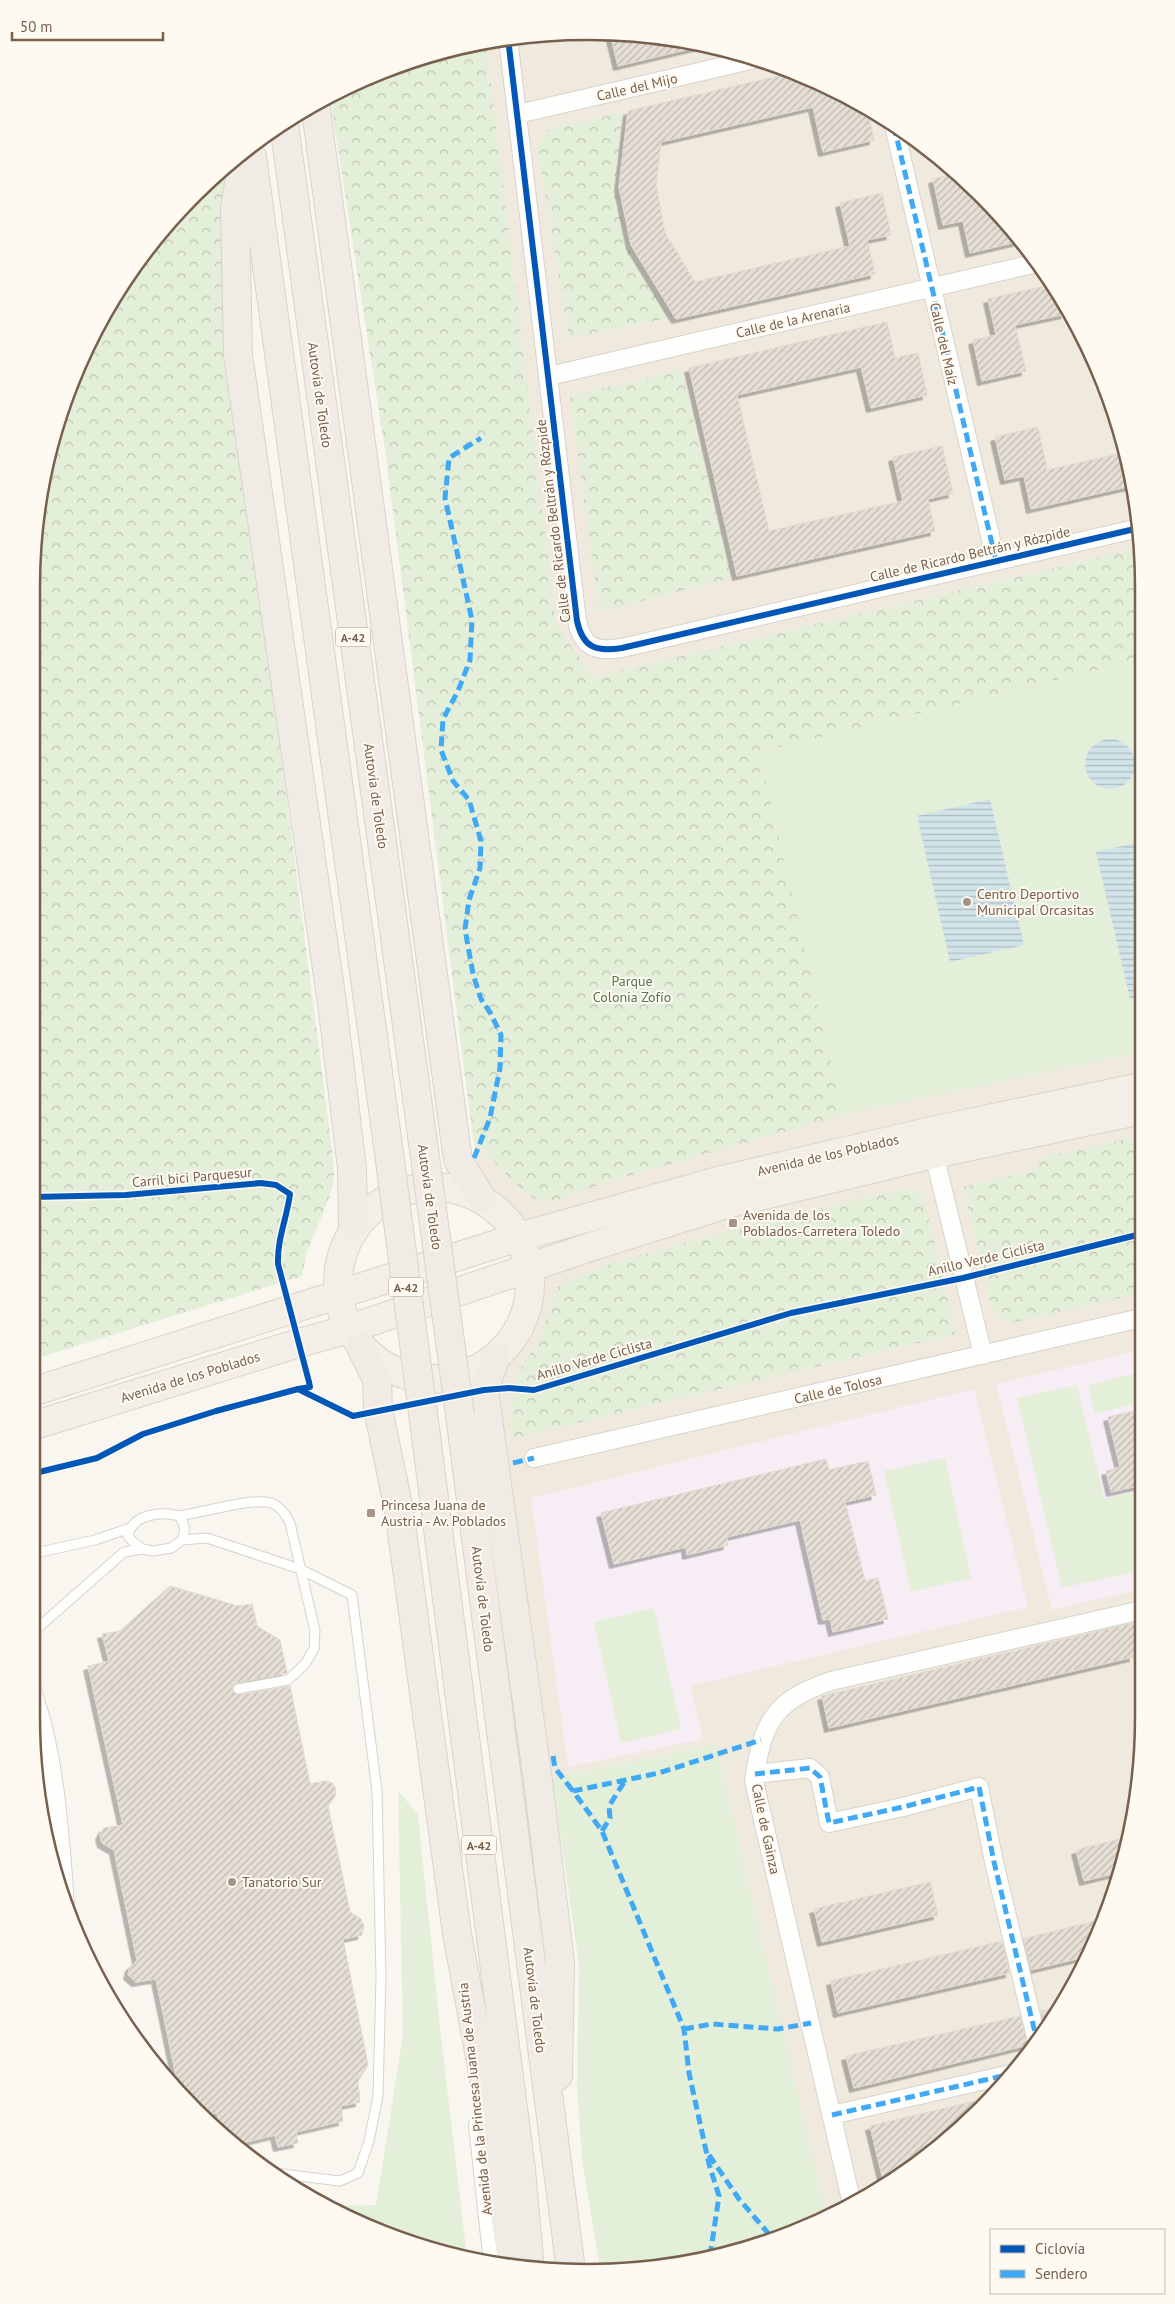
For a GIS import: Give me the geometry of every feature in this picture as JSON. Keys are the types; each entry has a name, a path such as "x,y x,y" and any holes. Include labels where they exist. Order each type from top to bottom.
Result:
{"highway":[{"path":"316,112 458,1160 482,1199"},
{"name":"Autovía de Toledo","path":"285,131 460,1416 570,2263"},
{"name":"A-42","path":"252,155 389,1153 521,2170 529,2260"},
{"path":"242,163 235,209 238,355 332,1003 352,1168 353,1226"},
{"path":"355,1338 377,1379 378,1409 399,1510 457,1934 482,2067 511,2258"},
{"path":"496,1356 484,1390 538,1781 560,1962 557,2172"}],"main road":[{"name":"Avenida de los Poblados","path":"40,1389 519,1237 718,1181 932,1130 1135,1088"},
{"name":"Avenida de los Poblados","path":"40,1423 290,1345 355,1338 529,1268 727,1204 934,1154 1135,1111"},
{"path":"424,1187 444,1187 464,1191 482,1199 503,1216 519,1237 529,1268 530,1294 520,1327 510,1343 496,1356 476,1370 452,1378 416,1378 387,1368 355,1338 338,1295 338,1270 342,1250 353,1226 383,1201 400,1193 424,1187"}],"street":[{"name":"Calle de Ricardo Beltrán y Rózpide","path":"509,46 577,621 580,636 592,647 605,651 622,648 1132,530"},
{"name":"Calle del Mijo","path":"518,114 740,62"},
{"name":"Calle del Maíz","path":"896,135 996,561"},
{"name":"Calle de la Arenaria","path":"549,376 1030,265"},
{"path":"934,1154 983,1355"},
{"name":"Calle de Tolosa","path":"534,1458 1135,1319"},
{"name":"Calle de Gainza","path":"850,2197 754,1781 761,1740 773,1717 786,1702 809,1688 831,1681 1135,1612"},
{"path":"40,1717 50,1767 61,1842 62,1869"},
{"path":"755,1774 810,1768 820,1777 829,1823 979,1787 994,1862 1035,2032"},
{"name":"Avenida de la Princesa Juana de Austria","path":"457,1934 493,2255"},
{"path":"832,2115 999,2077"}],"lane":[{"path":"40,1552 95,1540 130,1528 138,1520 152,1515 169,1513 179,1516 251,1502 271,1503 283,1510 290,1523 315,1632 314,1649 305,1664 288,1680 238,1689"},
{"path":"179,1516 184,1523 185,1532 182,1540"},
{"path":"130,1528 128,1536 143,1549"},
{"path":"40,1626 124,1552 171,1548 182,1540 207,1538 300,1569 352,1594 377,1790 381,1977 378,2096 369,2141 358,2173 340,2181 287,2175"}],"shaded area":[{"path":"588,40 659,45 729,59 763,69 830,96 892,132 921,153 975,200 1022,254 1043,283 1079,345 1106,412 1116,446 1130,516 1135,588 1135,1716 1130,1788 1116,1858 1106,1892 1079,1959 1043,2021 999,2077 975,2104 948,2128 892,2172 824,2210 716,1744 552,1778 497,1397 496,1356 510,1343 520,1327 527,1309 530,1294 529,1268 519,1237 503,1216 482,1199 385,449 331,104 378,82 446,59 516,45"},
{"path":"1110,739 1124,743 1131,750 1135,764 1131,778 1124,785 1110,789 1096,785 1089,778 1085,764 1089,750 1096,743"},
{"path":"990,799 1024,945 950,962 917,816"},
{"path":"1135,843 1135,998 1130,999 1096,852"},
{"path":"1135,1351 1135,1591 1052,1610 996,1384"},
{"path":"974,1389 1028,1607 690,1686 703,1739 568,1767 531,1498"}],"green space":[{"name":"Parque Colonia Zofío","path":"487,50 556,625 593,677 1134,549 1135,661 759,752 843,1115 600,1184 563,1199 538,1202 512,1181 473,1139 385,449 331,104 345,96 412,69"},
{"path":"623,112 615,188 627,246 669,318 569,338 538,152 541,138 548,129"},
{"path":"227,176 223,236 228,345 333,1157 334,1180 328,1201 307,1251 302,1276 40,1358 40,588 45,516 59,446 69,412 96,345 132,283 153,254 200,200"},
{"path":"681,370 732,578 599,612 570,396"},
{"name":"Centro Deportivo Municipal Orcasitas","path":"1135,661 1135,1053 843,1115 759,752"},
{"path":"1135,1137 1135,1294 1017,1322 1002,1320 992,1309 963,1187 1034,1170 1044,1157"},
{"path":"904,1189 916,1190 923,1196 956,1334 513,1438 512,1402 516,1376 537,1343 557,1287 587,1273 636,1256"},
{"path":"1135,1373 1135,1404 1095,1414 1088,1385"},
{"path":"1077,1385 1104,1499 1135,1492 1135,1572 1062,1588 1017,1398"},
{"path":"945,1458 971,1578 911,1592 884,1471"},
{"path":"654,1608 681,1729 621,1743 594,1622"},
{"path":"716,1744 825,2210 763,2235 729,2245 659,2259 599,2264 582,2159 577,2087 579,1965 552,1778"},
{"path":"398,1790 418,1815 466,2250 412,2235 341,2206 376,2205 403,2035"}],"building":[{"path":"612,41 686,50 618,66"},
{"path":"780,76 830,96 869,118 874,140 823,152 813,107 661,142 656,185 665,233 695,282 850,246 840,203 882,193 891,235 867,240 875,274 676,319 631,245 619,187 628,111"},
{"path":"947,176 975,200 1013,243 970,253 963,221 943,225 933,179"},
{"path":"1045,286 1062,315 1015,325 1026,371 982,381 973,340 996,335 988,299"},
{"path":"887,322 895,358 918,353 927,395 871,408 861,367 737,395 769,531 903,501 893,457 942,446 953,493 928,499 935,531 737,576 689,368"},
{"path":"1038,427 1047,470 1118,454 1125,487 1031,509 1024,476 1005,480 995,437"},
{"path":"1135,1411 1135,1487 1111,1492 1106,1471 1120,1467 1108,1417"},
{"path":"826,1459 829,1470 868,1461 876,1495 845,1502 865,1581 878,1578 888,1619 833,1632 830,1619 823,1620 800,1520 727,1537 728,1545 687,1555 686,1547 614,1564 601,1513"},
{"name":"Tanatorio Sur","path":"170,1586 238,1606 252,1604 257,1626 280,1640 287,1673 236,1683 232,1686 232,1691 239,1695 290,1686 310,1784 325,1781 332,1783 336,1789 335,1796 328,1806 350,1912 361,1919 364,1926 362,1935 343,1939 368,2065 358,2081 360,2102 341,2106 343,2121 296,2132 298,2143 278,2147 275,2135 244,2143 219,2121 217,2113 211,2114 200,2104 176,2077 156,1979 136,1982 128,1975 130,1967 137,1960 114,1850 102,1843 100,1835 104,1828 123,1825 88,1666 109,1661 102,1634 120,1631"},
{"path":"1135,1623 1134,1657 829,1728 822,1696"},
{"path":"1120,1839 1111,1874 1084,1881 1076,1850"},
{"path":"930,1882 938,1915 822,1942 814,1909"},
{"path":"1095,1921 1079,1958 1031,1970 1023,1939"},
{"path":"1002,1941 1010,1973 838,2013 831,1981"},
{"path":"1051,2009 1043,2020 1041,2011"},
{"path":"1020,2016 1027,2043 1025,2046 854,2088 846,2056"},
{"path":"978,2100 921,2151 883,2178 870,2126"}],"marked path":[{"path":"896,135 996,561"},
{"path":"474,1158 490,1118 500,1068 501,1035 481,999 473,974 465,929 469,900 480,868 481,841 469,800 453,781 441,750 443,719 458,691 470,660 472,620 445,498 449,458 481,438"},
{"path":"513,1463 534,1458"},
{"path":"711,2249 719,2196 709,2164 689,2073 684,2029 602,1831 573,1791 659,1773 761,1740"},
{"path":"553,1756 555,1768 573,1791"},
{"path":"755,1774 810,1768 820,1777 829,1823 903,1807 979,1787 994,1862 1035,2032"},
{"path":"602,1831 610,1818 609,1806 626,1779"},
{"path":"684,2029 712,2024 778,2029 811,2023"},
{"path":"832,2115 999,2077"},
{"path":"709,2155 739,2199 768,2233"}],"cycle path":[{"path":"509,46 577,621 583,637 592,646 605,649 622,648 1132,530"},
{"name":"Carril bici Parquesur","path":"40,1197 126,1195 261,1183 276,1185 290,1194 279,1246 278,1264 310,1387 298,1389"},
{"name":"Anillo Verde Ciclista","path":"40,1472 97,1458 143,1434 216,1411 298,1389 353,1416 484,1390 509,1388 534,1390 791,1313 963,1278 1135,1235"}],"place":[{"name":"Centro Deportivo Municipal Orcasitas","path":"967,902"},
{"name":"Avenida de los Poblados-Carretera Toledo","path":"733,1223"},
{"name":"Princesa Juana de Austria - Av. Poblados","path":"371,1513"},
{"name":"Tanatorio Sur","path":"232,1882"}]}
